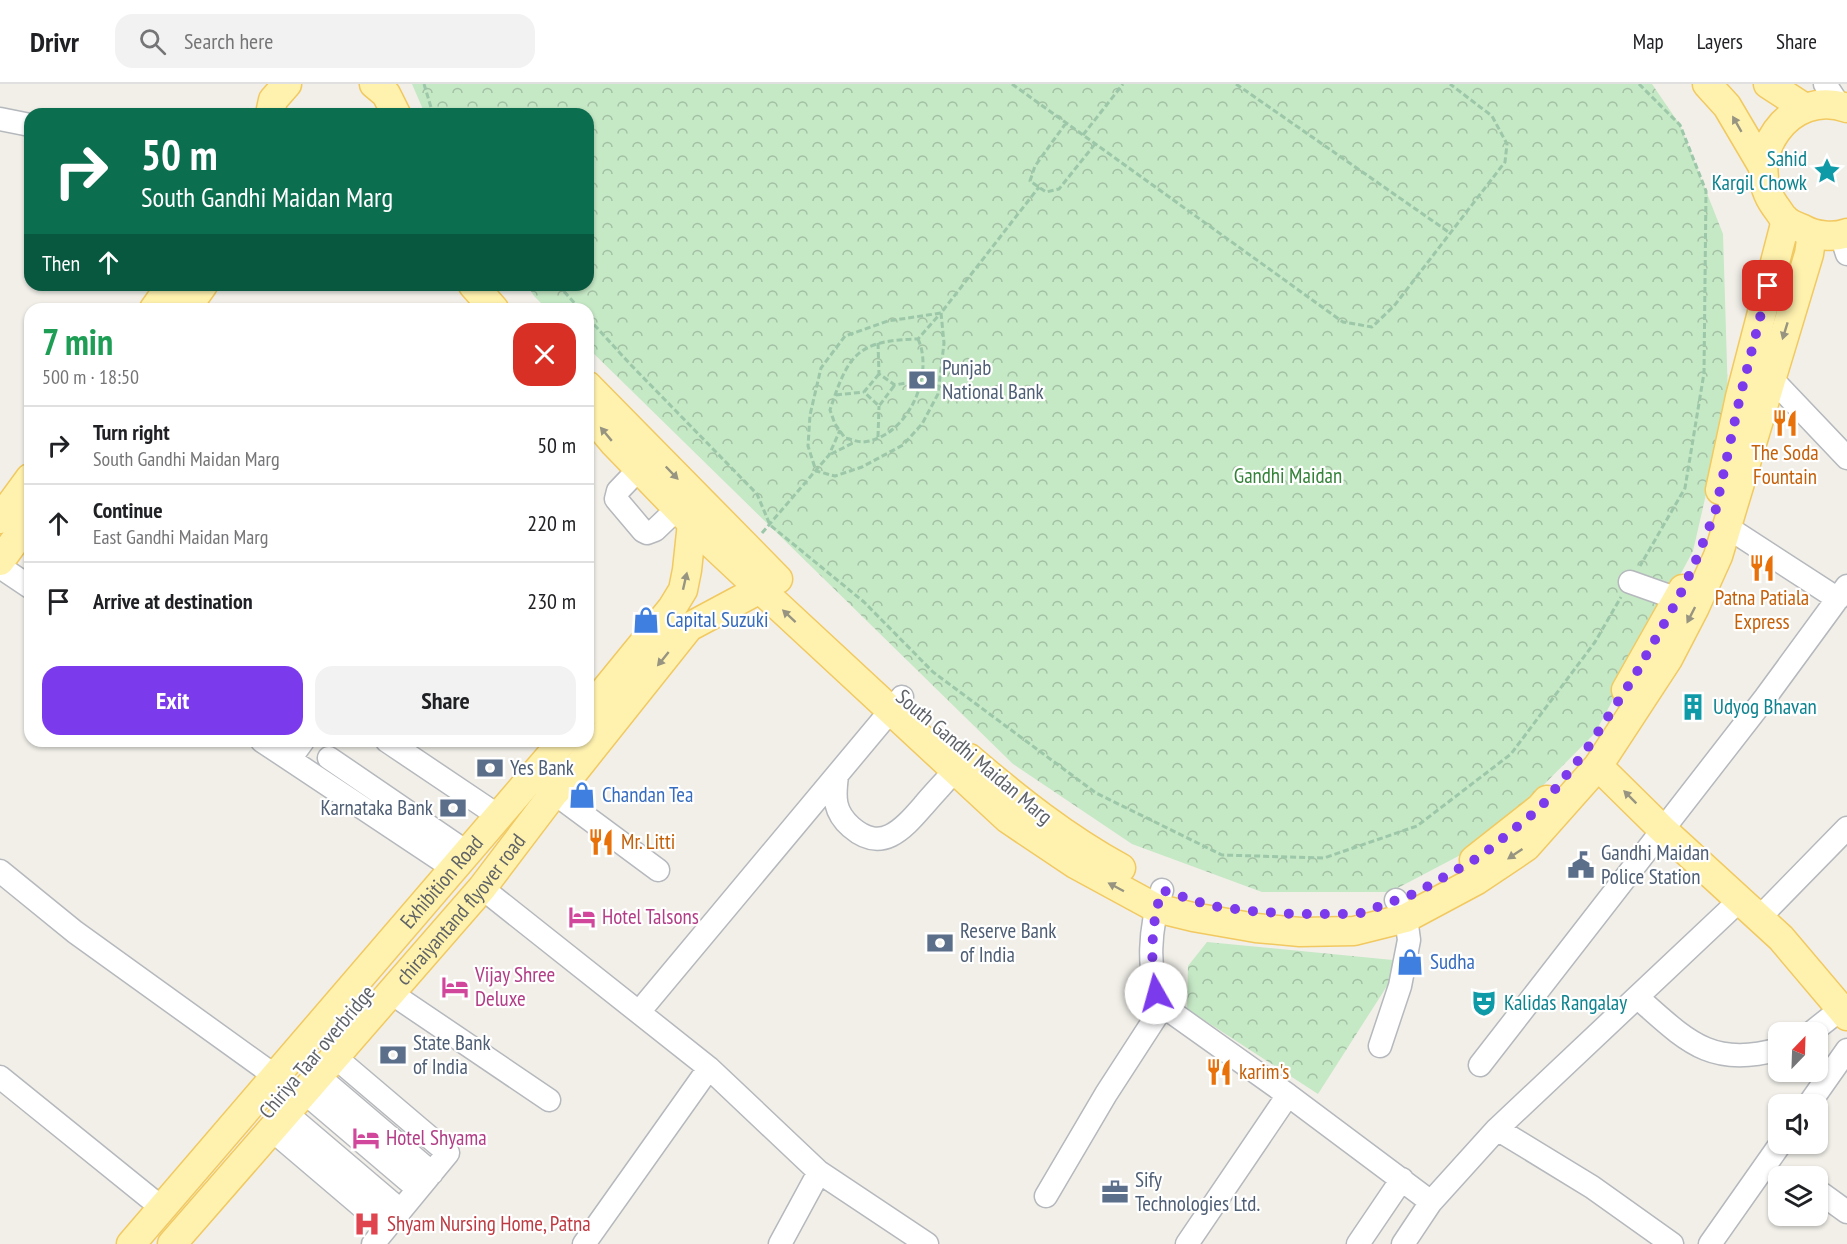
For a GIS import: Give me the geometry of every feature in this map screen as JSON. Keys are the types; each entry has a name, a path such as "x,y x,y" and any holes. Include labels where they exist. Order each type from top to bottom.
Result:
{"main road":[{"path":"1707,84 1727,106 1762,167 1768,196 1786,220 1812,234 1845,241"},
{"path":"1768,84 1805,108"},
{"path":"1762,167 1768,142 1783,122 1805,108 1837,99"},
{"path":"1592,759 1634,677 1678,599 1715,513 1740,397 1786,220"},
{"path":"1592,759 1668,659 1718,556 1809,254 1812,234"},
{"path":"478,291 489,303"},
{"path":"501,291 512,303"},
{"name":"South Gandhi Maidan Marg","path":"594,392 896,704 944,737 1009,792 1159,899 1294,914 1358,914 1401,909 1416,893 1481,856 1540,808 1592,759"},
{"path":"594,419 685,516 760,589 896,704 955,770 1008,819 1075,864 1159,899"},
{"path":"0,519 24,486"},
{"path":"594,704 672,608 683,590 687,570 685,516"},
{"path":"0,561 24,528"},
{"path":"746,548 760,589"},
{"name":"chiraiyantand flyover road","path":"594,730 689,627 760,589"},
{"name":"chiraiyantand flyover road","path":"172,1244 482,888 556,771 578,747"},
{"path":"1592,759 1662,829 1781,938 1844,1013"},
{"name":"Exhibition Road","path":"131,1244 460,861 500,817 556,771"},
{"name":"Chiriya Taar overbridge","path":"152,1244 556,771"}],"street":[{"path":"0,119 24,124"},
{"path":"1771,378 1847,458"},
{"path":"639,468 618,491 616,499 643,531 647,533 685,516"},
{"path":"1480,1065 1765,698 1843,592 1727,527"},
{"path":"0,567 24,582"},
{"path":"1630,582 1678,599"},
{"path":"639,1012 896,704"},
{"path":"271,747 460,861"},
{"path":"290,759 299,747"},
{"path":"396,747 500,817"},
{"path":"329,758 460,861"},
{"path":"837,776 834,795 841,818 859,834 875,839 891,837 905,827 955,770"},
{"path":"556,771 658,870"},
{"path":"1404,1244 1431,1202 1497,1129 1637,997 1847,828"},
{"path":"0,871 75,932 275,1076"},
{"path":"482,888 708,1068 819,1172 927,1244"},
{"path":"1159,899 1153,927 1153,972 1156,993 1163,1006 1288,1095 1431,1202"},
{"path":"1380,1046 1398,995 1409,940 1401,909"},
{"path":"391,993 549,1100"},
{"path":"1637,997 1685,1039 1718,1054 1738,1056 1768,1051"},
{"path":"1046,1196 1163,1006"},
{"path":"1828,1022 1844,1013"},
{"path":"1816,1094 1847,1050"},
{"path":"584,1244 708,1068"},
{"path":"0,1077 162,1208"},
{"path":"303,1094 448,1153 386,1227 303,1094"},
{"path":"303,1094 425,1181"},
{"path":"1187,1244 1288,1095"},
{"path":"1497,1129 1592,1187 1672,1244"},
{"path":"1710,1244 1773,1154"},
{"path":"780,1244 819,1172"},
{"path":"1358,1244 1402,1179"},
{"path":"1828,1198 1847,1212"}],"path":[{"path":"424,84 432,108"},
{"path":"1012,84 1343,322 1372,327 1394,306 1504,162 1507,144 1492,116 1450,84"},
{"path":"1083,135 1123,84"},
{"path":"1236,84 1450,232"},
{"path":"594,325 757,494 770,525 864,602 933,672 1096,793 1222,855 1324,858 1417,826 1511,754 1595,642 1685,488 1704,373 1706,191 1680,125 1639,84"},
{"path":"1066,123 1035,166 1030,181 1046,192 1059,189 1095,144"},
{"path":"918,339 922,348 922,380 913,406 898,424 878,437 864,442 845,438 830,410 850,361 870,345 893,339 918,339 941,313 1039,187"},
{"path":"564,291 574,303"},
{"path":"816,471 808,446 810,416 821,368 845,336 888,321 941,313"},
{"path":"816,471 835,476 862,467 903,445 922,424 938,394 944,343 941,313"},
{"path":"835,396 864,392 879,374 878,343"},
{"path":"879,374 895,385"},
{"path":"878,437 879,406 895,385 922,380"},
{"path":"864,392 879,406"},
{"path":"746,548 770,525 816,471 829,454 840,430"},
{"path":"829,454 856,441"}],"green space":[{"name":"Gandhi Maidan","path":"412,84 1652,84 1680,125 1723,234 1728,398 1693,551 1595,733 1489,840 1390,892 1262,892 1132,844 1013,764 594,354 594,303 541,303 534,296 531,291 594,291 594,108 422,108"},
{"path":"1207,942 1403,961 1318,1094 1187,1009 1188,966"}],"place":[{"name":"Sahid Kargil Chowk","path":"1827,171"},
{"name":"Punjab National Bank","path":"922,380"},
{"name":"The Soda Fountain","path":"1785,423"},
{"name":"Patna Patiala Express","path":"1762,568"},
{"name":"Capital Suzuki","path":"646,620"},
{"name":"Udyog Bhavan","path":"1693,707"},
{"name":"Yes Bank","path":"490,768"},
{"name":"Chandan Tea","path":"582,795"},
{"name":"Karnataka Bank","path":"453,808"},
{"name":"Mr. Litti","path":"601,842"},
{"name":"Gandhi Maidan Police Station","path":"1581,865"},
{"name":"Hotel Talsons","path":"582,917"},
{"name":"Reserve Bank of India","path":"940,943"},
{"name":"Sudha","path":"1410,962"},
{"name":"Vijay Shree Deluxe","path":"455,987"},
{"name":"Kalidas Rangalay","path":"1484,1003"},
{"name":"State Bank of India","path":"393,1055"},
{"name":"karim's","path":"1219,1072"},
{"name":"Hotel Shyama","path":"366,1138"},
{"name":"Sify Technologies Ltd.","path":"1115,1192"},
{"name":"Shyam Nursing Home, Patna","path":"367,1224"}],"route":[{"path":"1156,993 1153,972 1153,927 1162,890 1211,906 1251,911 1358,914 1416,893 1481,856 1540,808 1585,752 1634,677 1678,599 1694,565 1715,513 1740,397 1768,286"}]}
